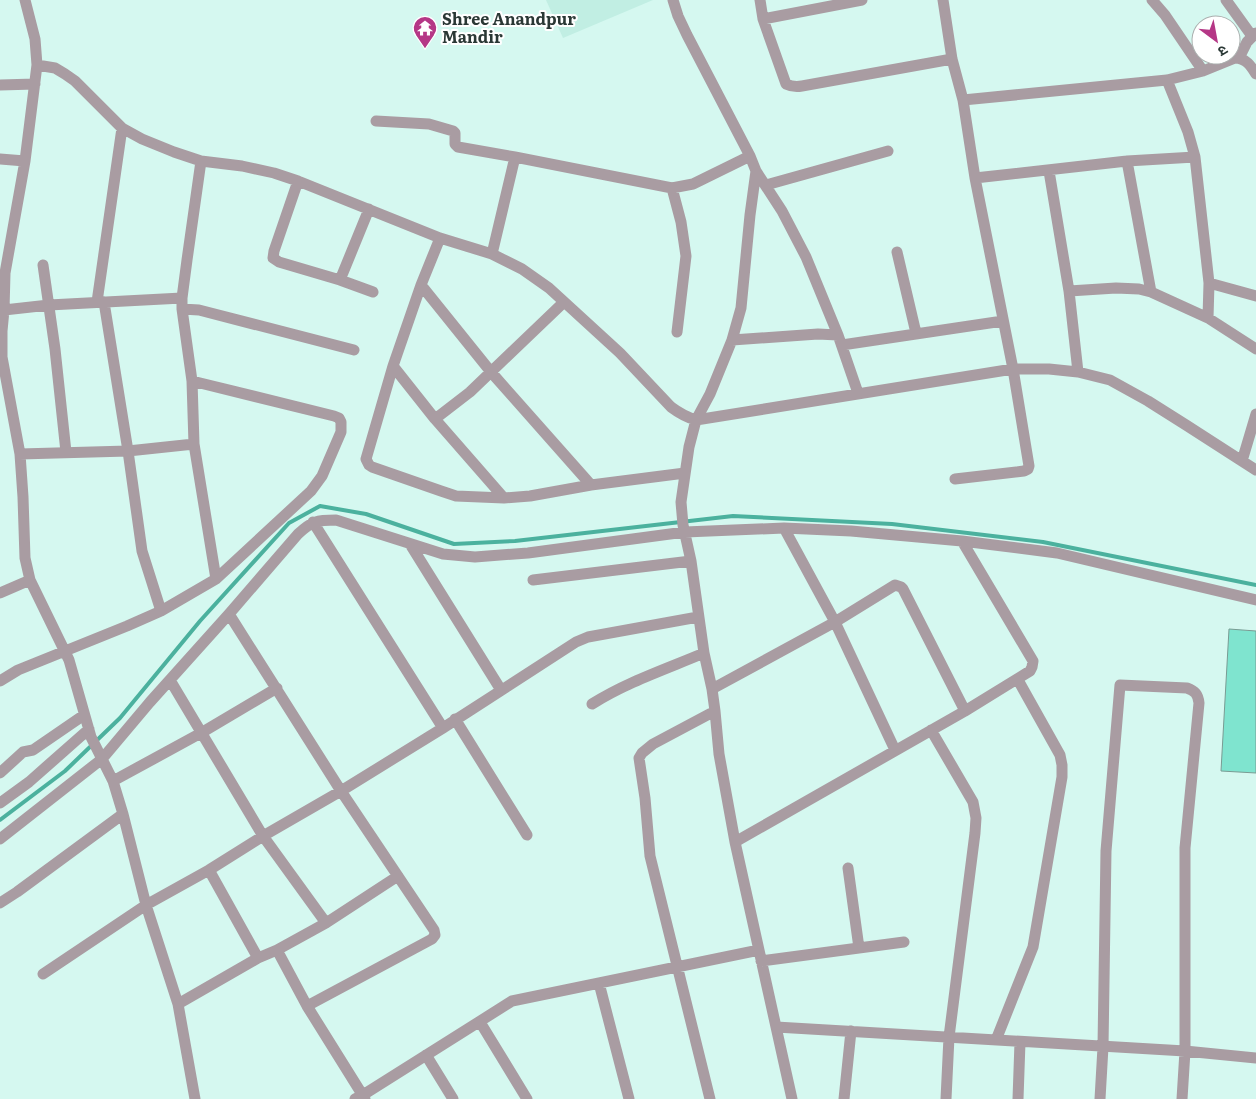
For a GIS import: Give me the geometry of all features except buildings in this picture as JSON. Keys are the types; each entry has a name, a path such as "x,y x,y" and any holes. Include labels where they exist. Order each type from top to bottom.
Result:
{"street":[{"path":"25,0 35,39 37,65 25,161 2,273 4,310 1,358 20,454 24,498 26,568 73,671 90,733 112,781 123,814 146,905 178,1004 195,1099"},
{"path":"673,0 687,35 750,156 756,172 782,211 806,257 840,340 858,393"},
{"path":"760,0 763,19 786,84 790,86 802,86 952,58"},
{"path":"763,19 862,0"},
{"path":"943,0 952,58 963,100 975,178 1013,369 1029,467 1024,470 955,479"},
{"path":"1152,0 1165,15 1203,71"},
{"path":"1226,0 1254,35 1247,42 1241,54"},
{"path":"1241,59 1248,62 1256,74"},
{"path":"37,65 55,68 75,81 122,128 142,139 201,161 242,166 274,173 298,181 440,238 492,254 522,269 549,288 620,352 671,407 679,414 688,418 696,420 1013,369 1049,369 1078,372 1110,380 1256,470"},
{"path":"963,100 1167,80 1203,71 1218,65"},
{"path":"1167,80 1196,157 1209,283 1208,318"},
{"path":"0,85 35,84"},
{"path":"376,121 429,124 447,128 454,132 455,144 458,147 672,188 693,184 750,156"},
{"path":"122,128 100,302 128,451 142,551 161,611"},
{"path":"766,185 888,151"},
{"path":"492,254 515,157"},
{"path":"975,178 1127,161 1196,157"},
{"path":"0,160 25,161"},
{"path":"201,161 182,303 192,381 194,444 216,579"},
{"path":"1127,161 1151,292"},
{"path":"1050,171 1069,290 1078,372"},
{"path":"756,172 741,308 732,340 710,394 696,420 684,473 681,502 698,617 712,689 719,754 734,842 792,1099"},
{"path":"298,181 274,251 274,258 279,262 373,292"},
{"path":"672,188 681,222 686,256 677,332"},
{"path":"340,280 369,209"},
{"path":"440,238 421,285 393,366 366,459 369,465 456,496 504,498 530,496 591,485 684,473"},
{"path":"897,252 916,334"},
{"path":"43,265 56,349 66,452"},
{"path":"1209,283 1256,296"},
{"path":"421,285 491,372 591,485"},
{"path":"1069,290 1116,288 1139,289 1151,292 1208,318 1256,349"},
{"path":"4,310 49,304 100,302 182,303 199,310 354,350"},
{"path":"435,419 470,392 564,302"},
{"path":"732,340 818,334 840,340 916,334 1003,320"},
{"path":"393,366 435,419 504,498"},
{"path":"0,682 18,670 161,611 216,579 316,485 322,476 341,432 342,427 339,418 192,381"},
{"path":"1242,461 1256,414"},
{"path":"20,454 128,451 194,444"},
{"path":"0,839 100,755 170,680 298,534 314,522 336,520 444,554 475,557 493,557 563,549 684,529 784,528 851,531 962,541 1056,553 1256,600"},
{"path":"314,522 443,728"},
{"path":"784,528 834,622 896,750"},
{"path":"734,842 965,711 1030,671 1033,661 962,541"},
{"path":"410,544 501,690"},
{"path":"533,580 691,561"},
{"path":"0,593 30,580"},
{"path":"712,689 834,622 895,585 903,589 965,711"},
{"path":"229,614 341,791 434,930 435,935 432,939 307,1006"},
{"path":"43,974 146,905 209,870 341,791 581,639 698,617"},
{"path":"592,704 631,683 704,653"},
{"path":"170,680 263,836 326,922"},
{"path":"996,1040 1033,947 1062,771 1060,755 1018,680"},
{"path":"1100,1099 1106,851 1120,685 1187,688 1193,690 1198,695 1199,703 1185,848 1185,1052 1182,1099"},
{"path":"112,781 201,733 277,688"},
{"path":"710,1099 650,856 645,798 639,758 653,744 715,711"},
{"path":"0,774 23,752 33,750 84,715"},
{"path":"455,719 527,835"},
{"path":"931,730 973,802 976,818 948,1037 946,1099"},
{"path":"0,803 90,733"},
{"path":"0,903 123,814"},
{"path":"848,868 859,948"},
{"path":"209,870 258,958"},
{"path":"178,1004 326,922 398,876"},
{"path":"277,950 307,1006 361,1098 512,1001 678,967 760,956 859,948 904,942"},
{"path":"599,983 629,1099"},
{"path":"480,1022 527,1099"},
{"path":"776,1027 1102,1046 1256,1058"},
{"path":"844,1099 852,1031"},
{"path":"1018,1099 1020,1042"},
{"path":"426,1055 453,1099"}],"shaded area":[{"path":"546,0 653,0 563,38"}],"waterway":[{"path":"0,820 65,771 120,718 200,621 289,523 320,506 366,514 454,544 515,541 733,516 892,524 1043,542 1256,585"}],"place":[{"name":"Shree Anandpur Mandir","path":"425,49"}]}
